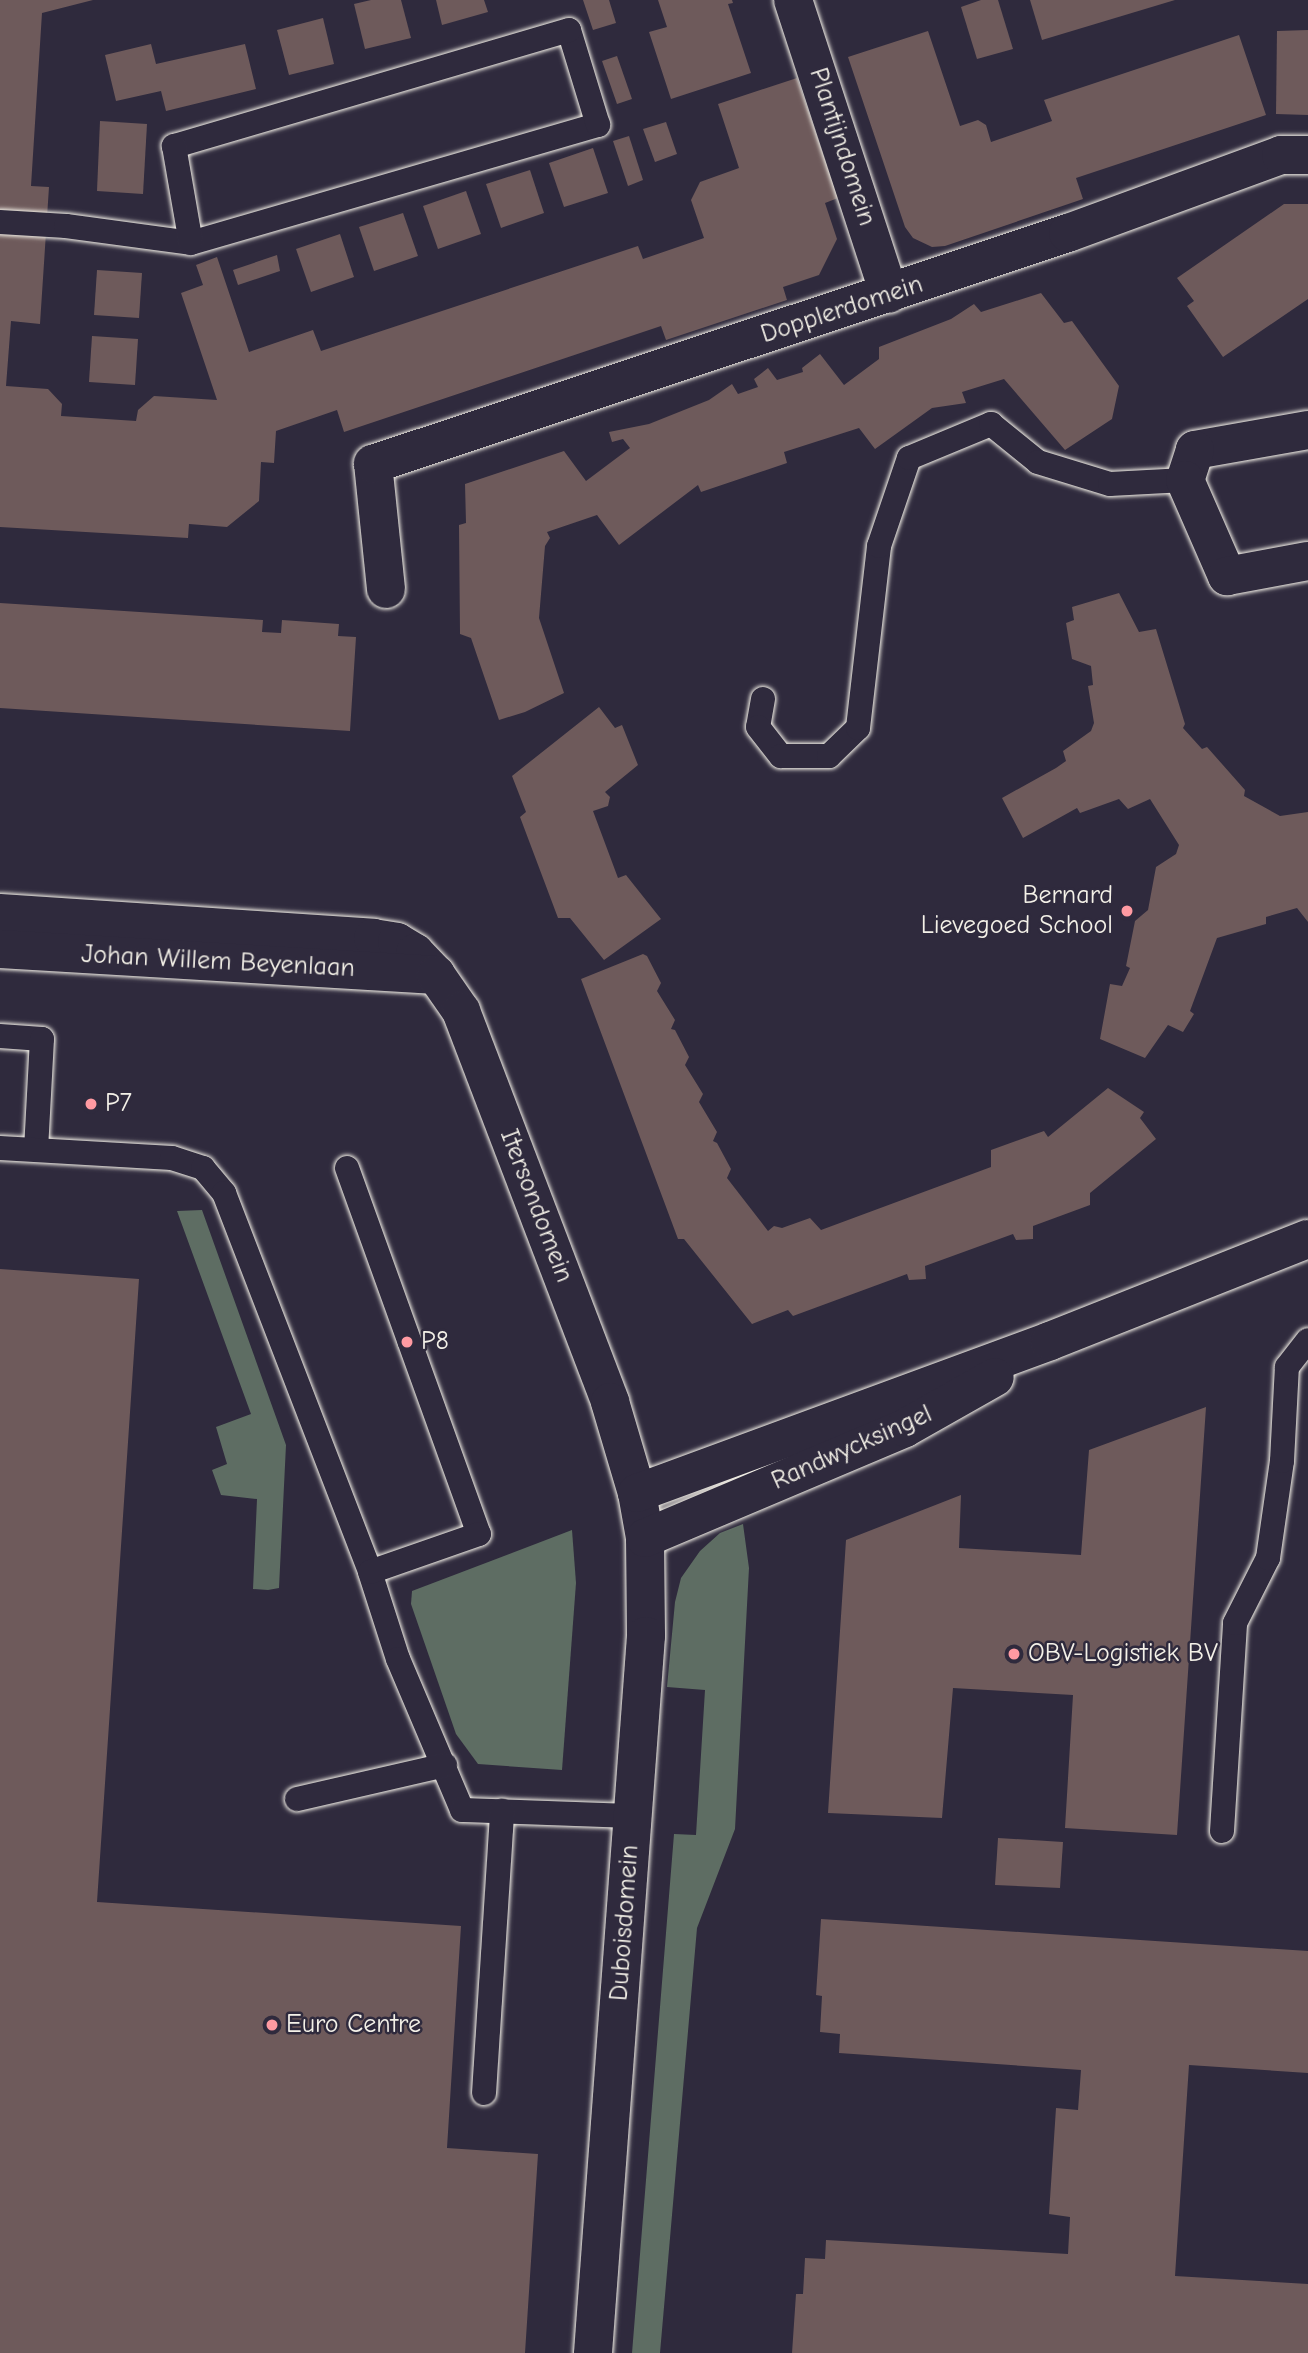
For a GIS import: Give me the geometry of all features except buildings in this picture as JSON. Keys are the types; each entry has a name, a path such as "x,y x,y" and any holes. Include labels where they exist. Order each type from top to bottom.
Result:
{"street":[{"name":"Plantijndomein","path":"793,0 889,294"},
{"name":"Dopplerdomein","path":"386,589 373,464 889,294 1068,233 1281,155 1308,155"},
{"path":"1308,430 1195,450 1185,480 1227,576 1308,561"},
{"name":"Johan Willem Beyenlaan","path":"0,913 347,934 397,942"},
{"name":"Itersondomein","path":"397,942 415,953 436,975 461,1011 610,1402 637,1493"},
{"name":"Johan Willem Beyenlaan","path":"0,949 436,975"},
{"name":"Randwycksingel","path":"637,1493 1050,1341 1308,1239"},
{"name":"Randwycksingel","path":"645,1538 947,1407 1050,1341"},
{"name":"Duboisdomein","path":"593,2353 646,1636 645,1538 637,1493"}],"lane":[{"path":"0,222 66,226 191,243 598,125 569,30 174,146 191,243"},
{"path":"763,699 758,727 781,756 828,755 858,728 879,546 909,458 991,424 1038,462 1110,484 1185,480"},
{"path":"0,1036 42,1039 36,1150"},
{"path":"0,1148 172,1158 204,1168 223,1193 370,1572 398,1659 462,1810 634,1816"},
{"path":"347,1168 479,1534 370,1572"},
{"path":"1222,1831 1235,1623 1268,1558 1282,1461 1287,1367 1308,1340"},
{"path":"297,1799 445,1765"},
{"path":"484,2093 502,1811"}],"green space":[{"path":"202,1210 286,1445 279,1588 253,1589 257,1499 221,1495 212,1470 227,1464 216,1427 251,1414 177,1211"},
{"path":"743,1524 749,1568 735,1829 697,1928 660,2353 632,2353 674,1834 696,1835 705,1690 667,1687 675,1602 681,1578 700,1551 720,1533"},
{"path":"572,1530 576,1583 562,1770 478,1764 456,1734 411,1604 412,1591"}],"place":[{"name":"Bernard Lievegoed School","path":"1127,911"},
{"name":"P7","path":"91,1104"},
{"name":"P8","path":"407,1342"},
{"name":"OBV-Logistiek BV","path":"1014,1654"},
{"name":"Euro Centre","path":"272,2025"}]}
